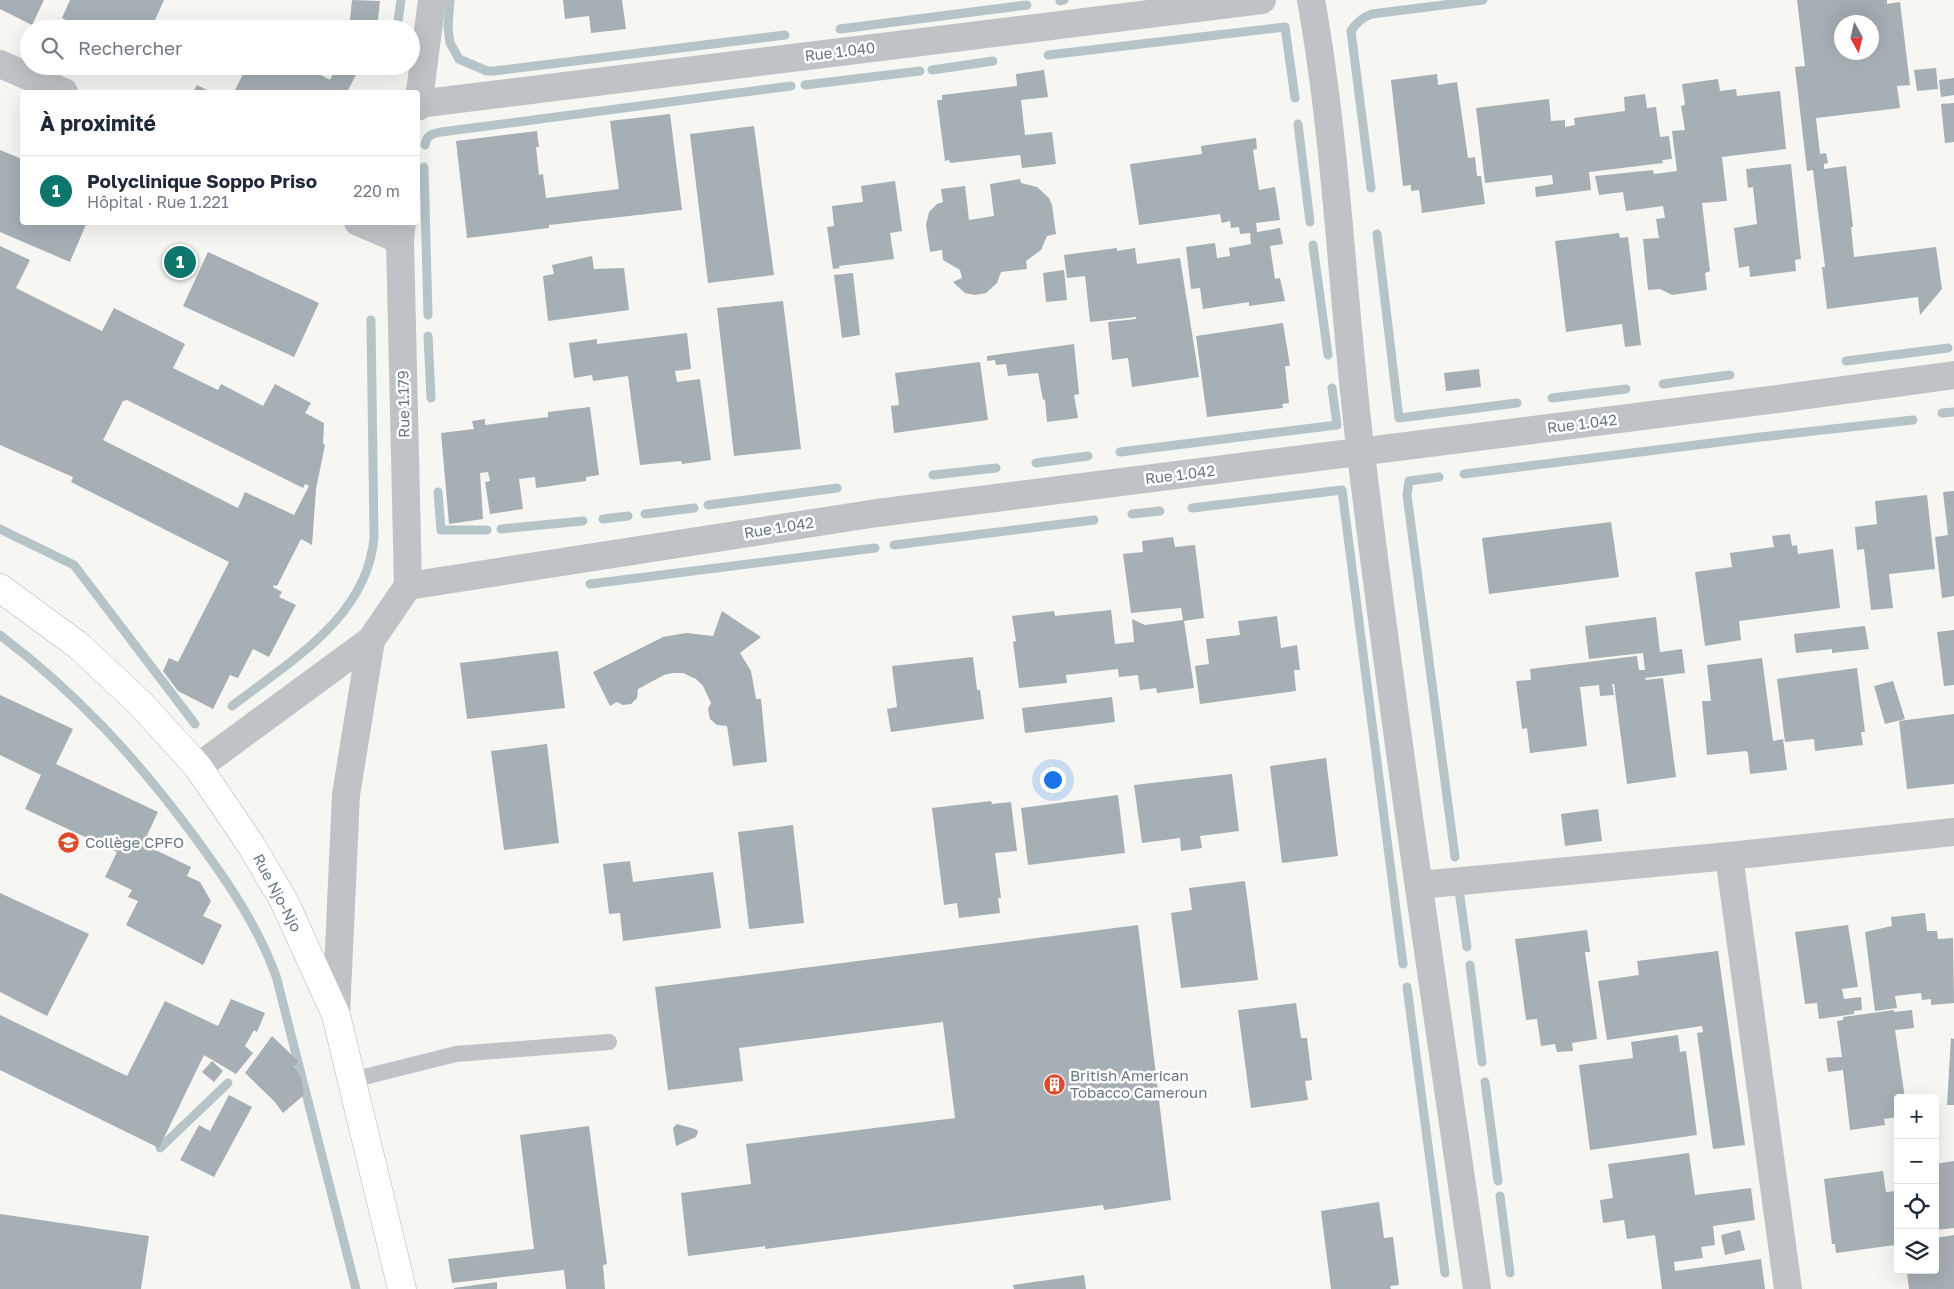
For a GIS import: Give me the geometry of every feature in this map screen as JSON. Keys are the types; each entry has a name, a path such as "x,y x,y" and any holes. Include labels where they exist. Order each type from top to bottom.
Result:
{"main road":[{"name":"Rue Njo-Njo","path":"0,588 79,646 140,703 198,767 251,845 284,900 336,1015 402,1289"}],"street":[{"path":"420,91 432,0"},
{"name":"Rue 1.040","path":"420,106 1262,0"},
{"path":"1312,0 1324,69 1361,452 1419,885 1477,1289"},
{"path":"0,64 20,73"},
{"path":"25,75 59,90"},
{"path":"372,225 401,231"},
{"name":"Rue 1.179","path":"401,231 408,586"},
{"name":"Rue 1.042","path":"408,586 877,513 1954,375"},
{"path":"198,767 371,640 408,586"},
{"path":"336,1015 346,795 371,640"},
{"path":"1419,885 1729,856 1954,832"},
{"path":"1729,856 1788,1289"}],"lane":[{"path":"352,1080 456,1054 610,1042"}],"building":[{"path":"0,0 44,0 34,20 22,20 0,9"},
{"path":"70,0 164,0 155,20 66,20 62,18"},
{"path":"352,0 380,1 378,20 350,20"},
{"path":"563,0 622,0 626,29 591,33 589,16 565,19"},
{"path":"1797,0 1887,0 1887,4 1900,2 1910,85 1897,86 1900,108 1816,118 1820,154 1826,153 1828,163 1824,164 1824,169 1846,166 1853,227 1851,227 1854,257 1936,247 1942,289 1920,315 1918,297 1827,309 1822,267 1825,267 1813,170 1807,171 1795,67 1805,66"},
{"path":"1936,68 1938,89 1917,91 1914,70"},
{"path":"1044,70 1048,97 1021,100 1025,135 1052,132 1056,164 1022,168 1020,155 950,163 949,160 945,161 937,100 942,100 942,95 1017,86 1016,74"},
{"path":"1437,74 1438,85 1457,82 1468,158 1475,157 1477,176 1481,176 1485,204 1422,213 1419,190 1411,191 1411,185 1403,186 1391,80"},
{"path":"242,75 321,75 330,80 332,75 356,75 348,90 235,90"},
{"path":"1954,78 1954,95 1941,97 1939,80"},
{"path":"1718,79 1720,91 1736,89 1737,96 1780,91 1786,149 1722,157 1727,201 1702,203 1710,271 1705,273 1707,290 1672,295 1660,289 1648,290 1643,239 1659,238 1656,219 1665,218 1663,206 1626,211 1623,192 1599,195 1595,176 1653,170 1654,174 1677,171 1672,131 1685,130 1681,106 1685,105 1682,84"},
{"path":"197,85 207,90 194,90"},
{"path":"1645,94 1647,108 1656,107 1660,137 1669,136 1672,159 1662,160 1663,163 1589,172 1591,190 1536,197 1535,187 1553,184 1552,175 1485,183 1476,108 1549,99 1551,121 1565,120 1565,127 1575,125 1574,118 1625,111 1624,97"},
{"path":"1954,103 1954,142 1945,143 1941,104"},
{"path":"670,114 682,210 549,225 549,228 467,238 456,141 537,131 539,147 536,147 539,175 543,174 546,198 619,189 610,121"},
{"path":"754,126 774,275 708,283 690,134"},
{"path":"1256,138 1257,149 1253,150 1259,190 1275,187 1280,220 1256,223 1257,232 1280,228 1283,244 1270,246 1275,279 1280,278 1285,301 1249,306 1249,302 1203,309 1200,288 1191,289 1186,247 1215,243 1217,258 1230,256 1229,248 1251,244 1250,233 1240,234 1239,227 1231,228 1230,221 1222,223 1220,214 1139,225 1130,164 1202,154 1201,146"},
{"path":"0,150 20,158 20,225 86,225 70,262 0,232"},
{"path":"1791,164 1801,259 1795,260 1796,271 1750,277 1749,266 1739,268 1734,228 1757,224 1753,187 1748,188 1746,169"},
{"path":"1020,179 1021,183 1037,187 1049,198 1052,205 1056,234 1047,236 1041,250 1026,261 1027,269 1001,272 997,283 986,293 975,295 965,293 953,282 962,278 960,270 943,260 942,250 930,252 926,225 929,212 937,204 943,202 941,189 965,186 969,220 994,216 990,184"},
{"path":"895,181 902,231 890,233 894,259 839,266 840,268 833,269 827,227 834,226 832,206 863,202 861,186"},
{"path":"1619,233 1620,238 1628,237 1641,345 1625,347 1622,324 1566,332 1555,241"},
{"path":"0,246 30,260 16,288 102,331 114,308 185,344 173,368 218,390 221,384 263,406 275,384 311,403 305,413 324,423 323,443 325,445 316,489 312,545 301,539 277,586 274,585 273,587 282,592 279,597 296,605 269,657 253,649 238,678 230,675 213,709 178,691 163,671 169,658 178,662 229,562 71,482 73,477 0,445","holes":["127,400 303,488 305,484 309,486 294,515 245,492 238,508 103,440 123,401"]},
{"path":"1117,248 1117,251 1135,248 1137,264 1180,258 1199,377 1132,387 1128,358 1112,360 1108,322 1136,319 1136,317 1090,322 1085,276 1067,278 1064,255"},
{"path":"208,252 319,303 294,357 183,306"},
{"path":"592,256 594,269 624,268 629,310 548,321 543,276 554,274 552,265"},
{"path":"1064,270 1067,300 1046,302 1043,273"},
{"path":"853,273 860,335 842,338 834,275"},
{"path":"783,301 801,449 734,456 717,308"},
{"path":"1283,323 1290,366 1285,366 1289,403 1282,404 1283,408 1207,417 1196,336"},
{"path":"687,333 691,369 675,371 677,382 700,379 711,460 682,464 681,461 640,465 628,376 593,381 592,375 574,378 569,343 597,339 597,344"},
{"path":"1074,344 1079,394 1074,395 1078,418 1047,422 1045,399 1043,400 1038,373 1008,376 1006,364 996,365 995,360 987,361 987,356"},
{"path":"980,362 988,420 894,433 891,406 899,405 895,373"},
{"path":"1479,369 1481,387 1446,391 1444,373"},
{"path":"590,407 599,475 586,477 586,481 536,488 535,477 519,479 523,509 490,514 485,482 490,481 488,472 480,473 483,519 449,524 441,433 474,429 472,421 485,419 485,425 548,417 548,412"},
{"path":"1954,491 1954,596 1942,598 1935,537 1948,535 1943,492"},
{"path":"1927,495 1935,569 1889,574 1893,608 1871,610 1864,549 1857,550 1855,527 1877,524 1875,501"},
{"path":"1611,522 1619,577 1489,594 1482,538"},
{"path":"1790,534 1792,546 1797,545 1798,554 1833,549 1840,608 1739,621 1741,640 1705,646 1695,572 1732,567 1730,553 1774,547 1772,536"},
{"path":"1173,537 1175,547 1195,545 1204,618 1184,621 1194,688 1157,693 1156,688 1140,690 1138,675 1119,677 1118,669 1066,675 1067,683 1019,688 1013,642 1016,641 1012,616 1054,611 1055,616 1111,610 1115,644 1134,642 1132,619 1145,625 1183,620 1181,608 1131,613 1123,554 1143,552 1142,541"},
{"path":"722,611 761,637 740,653 751,671 756,699 761,699 767,762 733,766 727,726 717,725 710,719 708,709 711,703 703,686 696,679 683,673 664,675 638,689 637,698 631,704 623,705 617,702 610,706 593,672 663,637 686,633 713,636"},
{"path":"1277,616 1281,648 1297,645 1300,670 1294,670 1296,691 1200,704 1195,666 1209,664 1206,639 1240,635 1238,621"},
{"path":"1656,617 1660,652 1682,649 1685,673 1645,678 1646,680 1663,678 1676,777 1627,784 1614,684 1612,684 1614,695 1600,696 1599,685 1580,687 1587,746 1530,753 1527,728 1522,729 1516,681 1531,680 1530,669 1637,656 1639,670 1645,670 1643,653 1589,659 1585,626"},
{"path":"1865,626 1869,649 1832,653 1832,649 1796,653 1794,634"},
{"path":"1954,630 1954,685 1944,686 1937,632"},
{"path":"558,651 565,708 467,719 460,663"},
{"path":"973,657 977,690 980,690 984,719 891,732 887,709 897,707 892,666"},
{"path":"1762,658 1773,741 1783,739 1787,770 1750,774 1748,753 1746,751 1707,755 1702,701 1711,701 1707,665"},
{"path":"1857,668 1865,732 1861,732 1863,745 1815,751 1814,739 1785,742 1777,679"},
{"path":"1893,681 1905,719 1885,724 1874,686"},
{"path":"0,695 73,729 56,764 158,812 143,844 191,867 187,876 200,882 211,901 203,916 222,925 203,965 126,925 138,901 128,897 132,890 105,877 117,852 25,809 41,775 0,755"},
{"path":"1112,697 1115,722 1025,733 1022,708"},
{"path":"1954,714 1954,784 1907,789 1899,721"},
{"path":"547,744 559,843 504,850 491,751"},
{"path":"1326,758 1338,856 1282,863 1270,766"},
{"path":"1232,774 1239,831 1200,836 1202,848 1181,851 1180,838 1142,843 1134,785"},
{"path":"1118,795 1125,853 1028,865 1021,808"},
{"path":"991,801 992,804 1011,802 1017,851 995,853 1001,898 998,898 1000,913 959,918 957,903 944,905 932,808"},
{"path":"1598,809 1602,841 1565,846 1561,814"},
{"path":"793,825 804,923 749,929 738,832"},
{"path":"630,861 633,882 713,872 721,928 623,941 620,913 609,914 603,864"},
{"path":"1245,881 1258,980 1181,988 1171,913 1192,910 1189,888"},
{"path":"0,893 89,934 47,1016 0,992"},
{"path":"1925,913 1927,931 1937,931 1938,939 1953,938 1954,1003 1931,1005 1931,999 1922,1000 1921,993 1895,996 1897,1008 1875,1011 1865,932 1892,926 1891,917"},
{"name":"British American Tobacco Cameroun","path":"1138,925 1171,1200 1104,1210 1103,1205 765,1249 765,1246 688,1256 681,1193 751,1184 746,1144 955,1118 943,1022 739,1048 743,1081 668,1090 655,987"},
{"path":"1848,925 1858,987 1842,989 1844,999 1861,997 1862,1010 1854,1011 1854,1014 1819,1019 1817,1003 1805,1004 1795,932"},
{"path":"1587,930 1590,952 1585,952 1597,1039 1572,1043 1573,1051 1557,1052 1555,1044 1541,1046 1537,1019 1526,1020 1515,939"},
{"path":"1718,951 1745,1145 1713,1149 1697,1033 1703,1032 1702,1026 1607,1040 1598,981 1639,975 1637,961"},
{"path":"231,999 265,1013 257,1032 254,1030 245,1046 253,1053 236,1074 204,1055 159,1148 0,1070 0,1015 127,1076 165,1001 218,1026"},
{"path":"1296,1003 1301,1038 1307,1038 1312,1080 1305,1081 1308,1100 1251,1108 1238,1010"},
{"path":"1894,1010 1894,1012 1912,1010 1914,1028 1895,1030 1904,1094 1894,1094 1894,1118 1884,1119 1885,1125 1850,1130 1843,1070 1828,1072 1826,1058 1842,1057 1837,1021 1843,1020 1843,1017"},
{"path":"1678,1035 1680,1052 1686,1051 1697,1135 1590,1150 1579,1065 1633,1058 1631,1042"},
{"path":"272,1036 298,1061 294,1067 301,1077 304,1095 283,1113 274,1101 245,1073"},
{"path":"1951,1038 1954,1039 1954,1105 1947,1105"},
{"path":"212,1061 223,1071 214,1082 202,1072"},
{"path":"229,1095 252,1107 214,1177 180,1160 199,1125 210,1131"},
{"path":"677,1124 698,1131 696,1137 676,1146 673,1128"},
{"path":"589,1126 607,1264 603,1265 605,1289 566,1289 564,1270 452,1283 448,1259 534,1249 520,1135"},
{"path":"1689,1153 1695,1195 1751,1188 1755,1220 1713,1226 1715,1245 1701,1247 1703,1258 1674,1262 1675,1271 1761,1259 1765,1289 1662,1289 1655,1235 1627,1239 1624,1220 1603,1223 1600,1200 1613,1198 1608,1164"},
{"path":"1954,1161 1954,1228 1939,1230 1939,1163"},
{"path":"1883,1171 1886,1192 1894,1191 1894,1245 1836,1253 1835,1244 1832,1244 1824,1179"},
{"path":"1379,1202 1384,1238 1393,1237 1399,1285 1390,1286 1391,1289 1331,1289 1321,1211"},
{"path":"0,1214 149,1236 141,1289 0,1289"},
{"path":"1740,1230 1745,1250 1725,1255 1721,1235"},
{"path":"1954,1235 1954,1289 1909,1289 1907,1274 1939,1274 1939,1237"},
{"path":"1084,1275 1086,1289 1014,1289 1013,1285"},
{"path":"497,1282 497,1289 454,1289 454,1288"}],"waterway":[{"path":"398,20 401,0"},
{"path":"450,0 448,28 450,43 459,59 487,71 785,35"},
{"path":"1060,1 1064,0"},
{"path":"1371,188 1351,31 1355,25 1372,14 1483,0"},
{"path":"840,29 1027,5"},
{"path":"1048,55 1285,27 1295,98"},
{"path":"932,70 993,61"},
{"path":"805,85 920,71"},
{"path":"425,145 428,137 441,132 791,86"},
{"path":"1298,124 1310,222"},
{"path":"424,167 428,315"},
{"path":"1377,234 1399,418 1517,403"},
{"path":"1313,245 1328,355"},
{"path":"232,706 322,635 341,614 357,591 369,565 374,537 371,320"},
{"path":"428,336 431,398"},
{"path":"1846,361 1948,348"},
{"path":"1663,384 1730,375"},
{"path":"1120,452 1337,425 1332,388"},
{"path":"1552,398 1626,389"},
{"path":"1942,413 1954,412"},
{"path":"1464,474 1913,420"},
{"path":"1036,463 1088,456"},
{"path":"933,475 996,468"},
{"path":"1439,477 1409,481 1407,495 1455,857"},
{"path":"708,505 837,488"},
{"path":"1192,508 1342,490 1403,964"},
{"path":"438,492 441,530 487,530"},
{"path":"645,514 694,508"},
{"path":"1132,514 1160,511"},
{"path":"603,519 628,516"},
{"path":"894,545 1094,520"},
{"path":"501,529 583,521"},
{"path":"0,529 74,565 195,724"},
{"path":"590,584 875,548"},
{"path":"0,635 55,680 128,754 194,836 229,886 260,939 276,976 356,1289"},
{"path":"1458,883 1467,947"},
{"path":"1470,965 1482,1062"},
{"path":"1407,987 1445,1273"},
{"path":"1485,1082 1498,1181"},
{"path":"160,1148 228,1083"},
{"path":"1500,1196 1510,1273"}],"place":[{"name":"Polyclinique Soppo Priso","path":"180,262"},
{"name":"Collège CPFO","path":"69,843"},
{"name":"British American Tobacco Cameroun","path":"1054,1085"}]}
